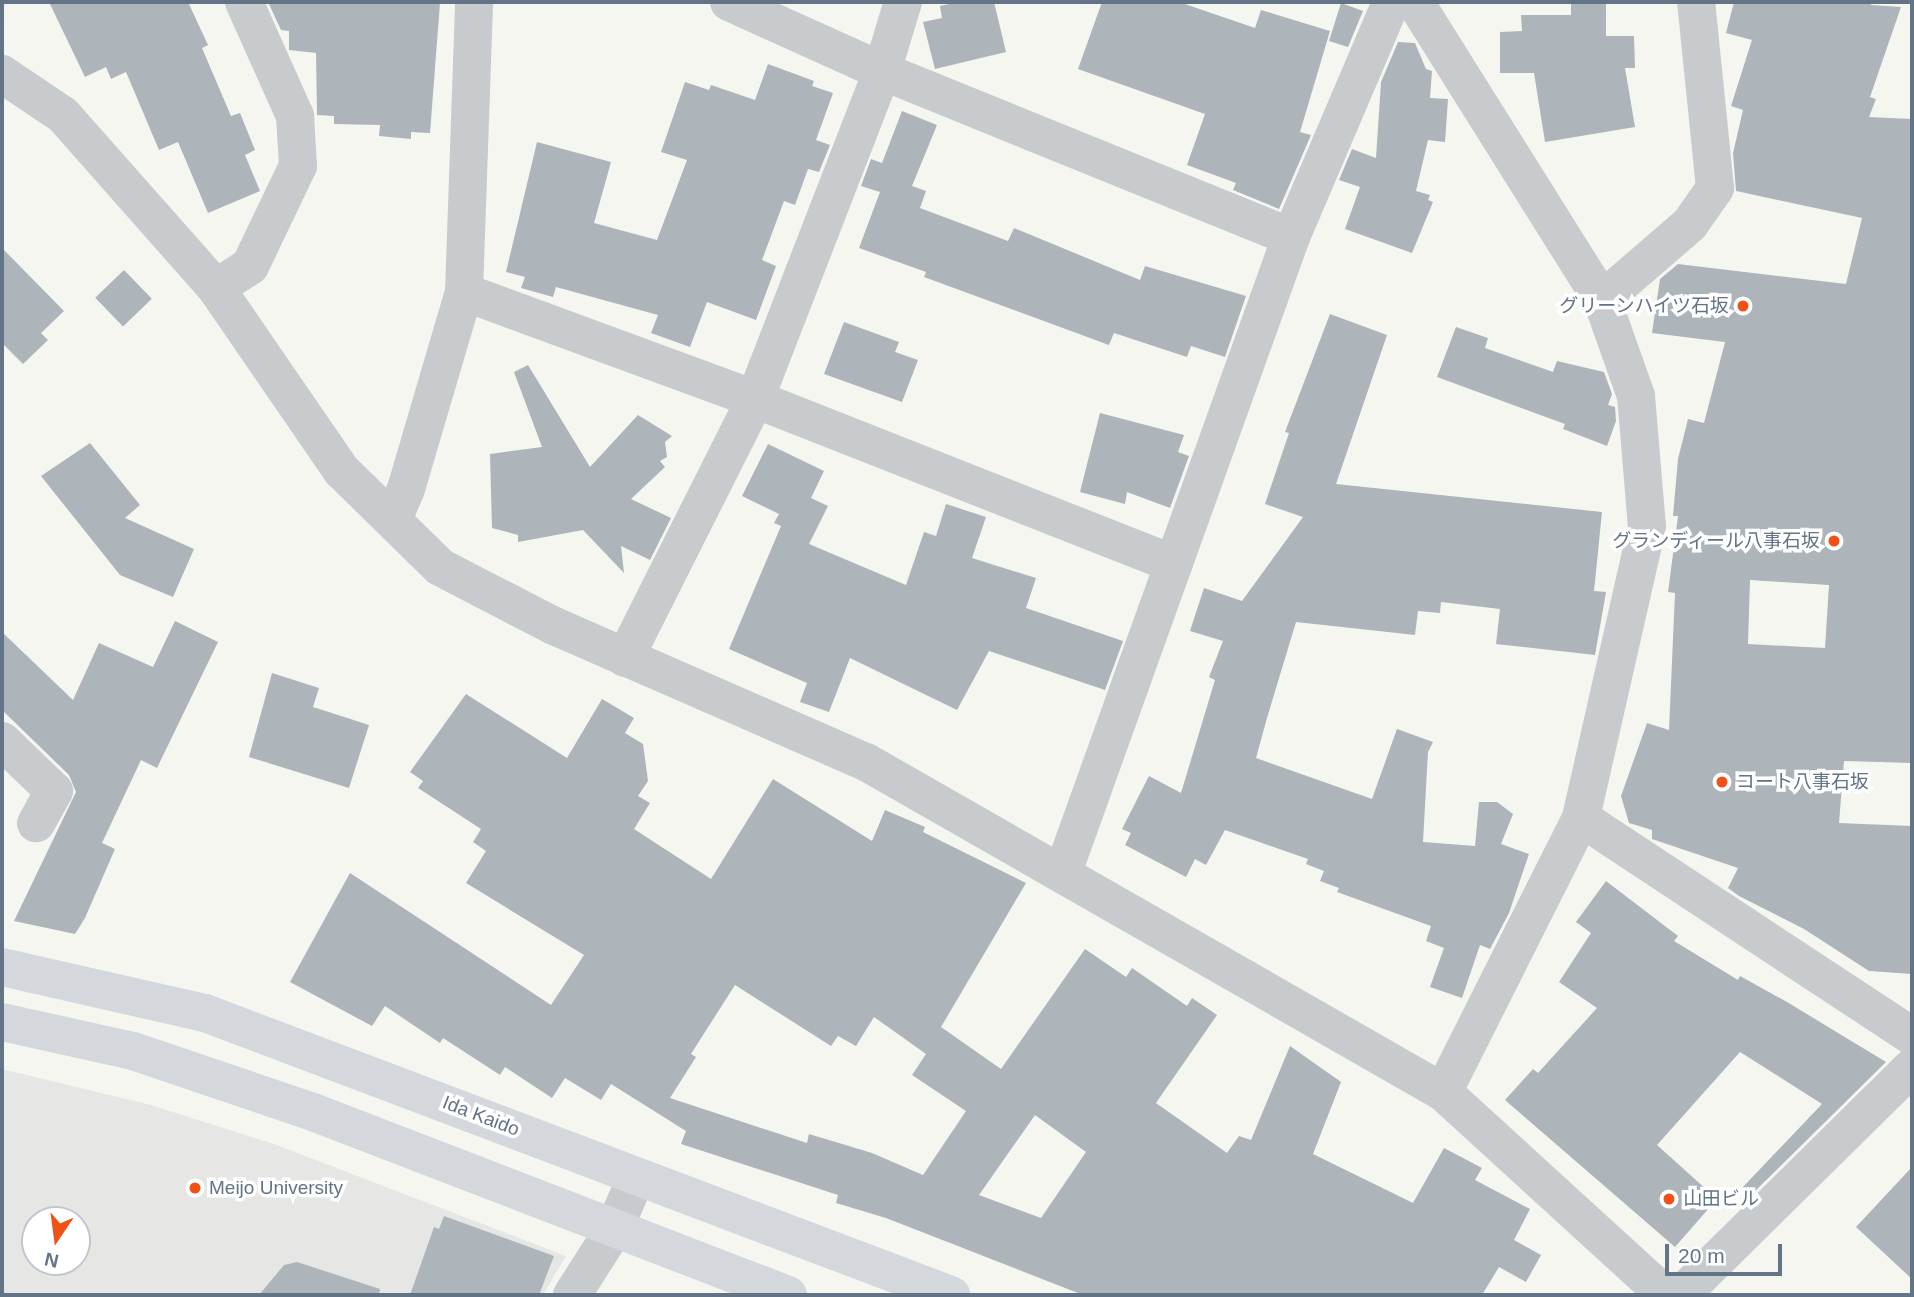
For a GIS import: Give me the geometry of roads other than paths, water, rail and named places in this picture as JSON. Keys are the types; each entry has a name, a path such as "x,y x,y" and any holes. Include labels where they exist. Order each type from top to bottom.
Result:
{"highway":[{"name":"Ida Kaido","path":"2,967 205,1013 951,1295"},
{"path":"2,1022 133,1051 313,1112 612,1231 788,1295"}],"street":[{"path":"216,288 250,265 298,166 295,116 244,2"},
{"path":"394,517 406,489 464,292 474,2"},
{"path":"729,2 882,71 1291,237"},
{"path":"625,658 755,399 882,71 904,2"},
{"path":"1063,872 1291,237 1391,2"},
{"path":"1415,2 1602,300 1636,396 1647,527 1581,818 1443,1092"},
{"path":"1602,300 1690,224 1715,188 1696,2"},
{"path":"2,74 64,115 216,288 342,471 394,517 440,567 625,658 866,762 1063,872 1443,1092 1665,1295"},
{"path":"464,292 755,399 1174,564"},
{"path":"2,741 54,790 36,823"},
{"path":"1581,818 1912,1035"},
{"path":"1681,1295 1912,1067"},
{"path":"572,1295 612,1231 636,1178"}],"place":[{"name":"グリーンハイツ石坂","path":"1743,306"},
{"name":"グランディール八事石坂","path":"1834,541"},
{"name":"コート八事石坂","path":"1722,782"},
{"name":"Meijo University","path":"195,1188"},
{"name":"山田ビル","path":"1669,1199"}]}
